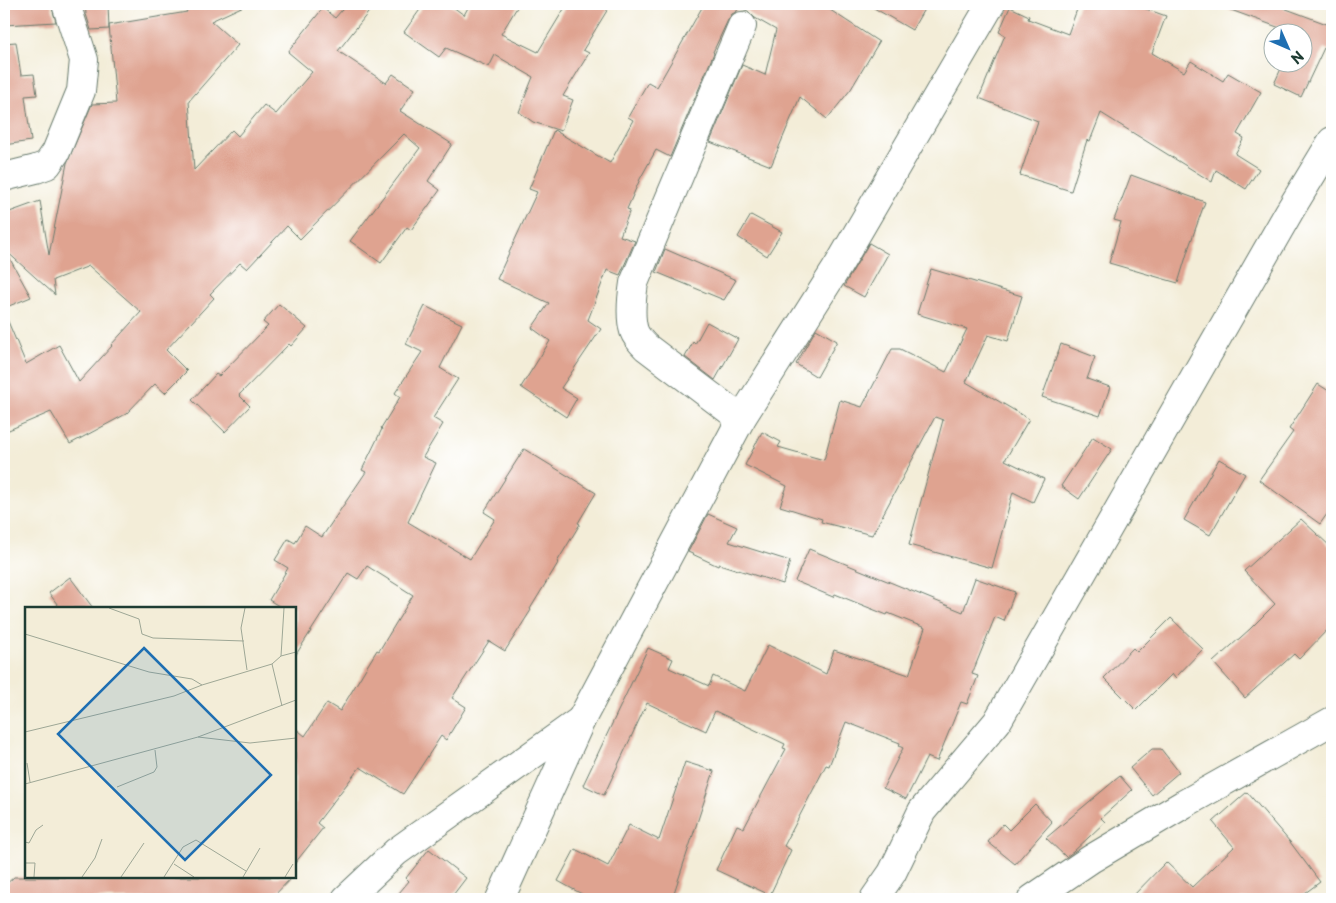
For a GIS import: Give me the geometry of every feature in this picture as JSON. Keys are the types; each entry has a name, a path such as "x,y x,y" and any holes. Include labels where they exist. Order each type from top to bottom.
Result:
{"street":[{"path":"4,177 36,170 46,165 56,152 81,91 84,60 66,4"},
{"path":"500,899 581,720 741,419 838,266 991,4"},
{"path":"741,419 639,340 634,331 632,300 634,283 742,26"},
{"path":"874,899 892,873 922,810 997,722 1288,212 1332,141"},
{"path":"346,899 396,852 581,720"},
{"path":"1032,899 1091,859 1184,804 1332,721"}],"building":[{"path":"4,4 51,4 56,22 4,25"},
{"path":"85,4 108,4 109,29 91,30"},
{"path":"183,4 248,4 211,21 238,45 189,101 194,170 232,130 238,136 264,105 276,114 312,72 288,52 323,8 335,18 347,4 375,4 338,51 386,83 393,74 415,89 400,111 452,144 428,181 440,190 411,230 407,227 381,263 350,241 420,148 404,134 300,239 287,226 247,269 240,263 210,294 214,298 166,350 187,371 165,393 155,384 126,414 70,444 51,412 4,432 4,312 26,364 59,345 79,382 141,312 89,266 53,280 55,295 5,250 31,297 4,308 4,214 40,201 49,255 67,163 92,104 116,103 109,25 187,12"},
{"path":"424,4 449,4 464,15 470,4 519,4 501,34 538,52 567,4 611,4 583,50 589,53 563,96 573,100 561,131 533,122 519,112 533,77 495,55 489,67 446,48 439,57 404,32"},
{"path":"704,4 821,4 879,42 851,89 827,119 800,97 771,166 710,142 742,65 765,75 776,30 755,18 748,11 739,8 732,14 713,52 670,157 656,150 640,179 627,209 630,210 620,236 635,241 620,275 607,270 588,320 601,329 561,388 577,398 566,417 521,387 550,341 532,328 549,303 497,279 537,192 529,189 554,130 610,163 633,120 628,117 648,82 657,87"},
{"path":"867,4 927,4 912,30"},
{"path":"1079,4 1132,4 1166,16 1152,53 1184,72 1191,61 1223,81 1228,73 1261,92 1237,134 1244,138 1235,154 1259,169 1246,189 1216,170 1212,182 1101,113 1090,141 1087,140 1071,191 1020,175 1038,121 979,98 1005,35 999,32 1010,7 1029,16 1028,19 1068,34"},
{"path":"1221,4 1273,4 1332,26 1332,52 1324,48 1314,69 1314,22 1264,22 1220,6"},
{"path":"16,42 21,75 34,74 37,95 25,96 31,141 4,145 4,43"},
{"path":"1279,72 1313,72 1301,97 1274,84"},
{"path":"1131,175 1205,202 1178,283 1109,263 1121,222 1114,220"},
{"path":"751,215 782,232 767,256 738,237"},
{"path":"869,243 888,254 864,297 844,286"},
{"path":"665,249 736,280 724,300 656,272"},
{"path":"931,269 1022,296 1008,341 988,335 966,382 1029,419 1005,460 1044,479 1033,502 1013,492 992,568 909,545 943,420 935,417 872,535 821,522 822,519 780,506 787,486 745,465 762,432 781,442 778,447 824,460 840,400 862,407 892,349 900,349 946,372 967,329 917,314"},
{"path":"279,304 307,328 291,346 289,344 239,395 250,406 225,432 192,400 216,374 219,376 268,326 263,322"},
{"path":"425,306 462,324 440,368 458,379 433,418 443,424 423,457 436,463 408,522 470,559 495,519 484,512 524,449 596,493 531,610 505,651 489,641 452,698 466,707 446,740 441,736 403,794 360,767 317,823 323,828 296,862 296,729 305,736 327,703 340,711 413,595 367,566 358,579 348,573 296,654 296,607 280,607 269,600 288,568 275,560 288,539 295,543 305,526 322,537 366,472 362,470 381,428 400,397 395,393 422,352 406,344"},
{"path":"707,322 738,339 715,380 685,357 693,342 695,344"},
{"path":"816,329 837,341 817,377 796,364"},
{"path":"1061,344 1095,357 1087,379 1110,387 1100,416 1042,397"},
{"path":"1318,384 1332,393 1332,507 1320,524 1259,480 1293,432 1289,429"},
{"path":"1093,437 1112,449 1079,499 1061,486"},
{"path":"1219,459 1245,474 1210,535 1184,520"},
{"path":"708,514 737,527 729,542 790,561 783,584 719,564 718,566 688,552"},
{"path":"1301,519 1332,548 1332,625 1299,659 1294,654 1245,698 1213,662 1275,604 1244,571"},
{"path":"809,549 963,612 975,578 1015,592 1004,621 995,617 972,674 978,676 967,704 961,702 937,761 927,757 906,799 883,788 903,748 899,746 900,743 846,722 829,766 826,765 784,846 791,850 770,895 716,870 737,825 744,828 786,749 783,748 785,744 715,711 706,731 647,703 604,795 583,785 648,648 673,659 669,668 709,686 713,676 745,691 768,645 826,674 834,650 909,675 925,628 835,594 833,597 795,581"},
{"path":"70,577 92,607 59,607 49,593"},
{"path":"1171,618 1203,649 1175,678 1172,674 1136,710 1104,678 1133,648 1137,652"},
{"path":"1152,749 1161,749 1179,772 1152,795 1130,768"},
{"path":"685,762 714,771 672,899 591,899 558,881 575,849 608,866 629,825 659,840"},
{"path":"1120,776 1132,790 1101,818 1105,822 1066,857 1046,838"},
{"path":"1247,792 1290,842 1320,882 1297,899 1130,899 1166,862 1192,887 1234,847 1213,822"},
{"path":"1035,804 1052,822 1015,864 988,842 1003,824 1009,830"},
{"path":"429,849 466,878 450,899 394,899 409,881 406,878"},
{"path":"14,877 291,878 271,899 4,899 4,886"}]}
